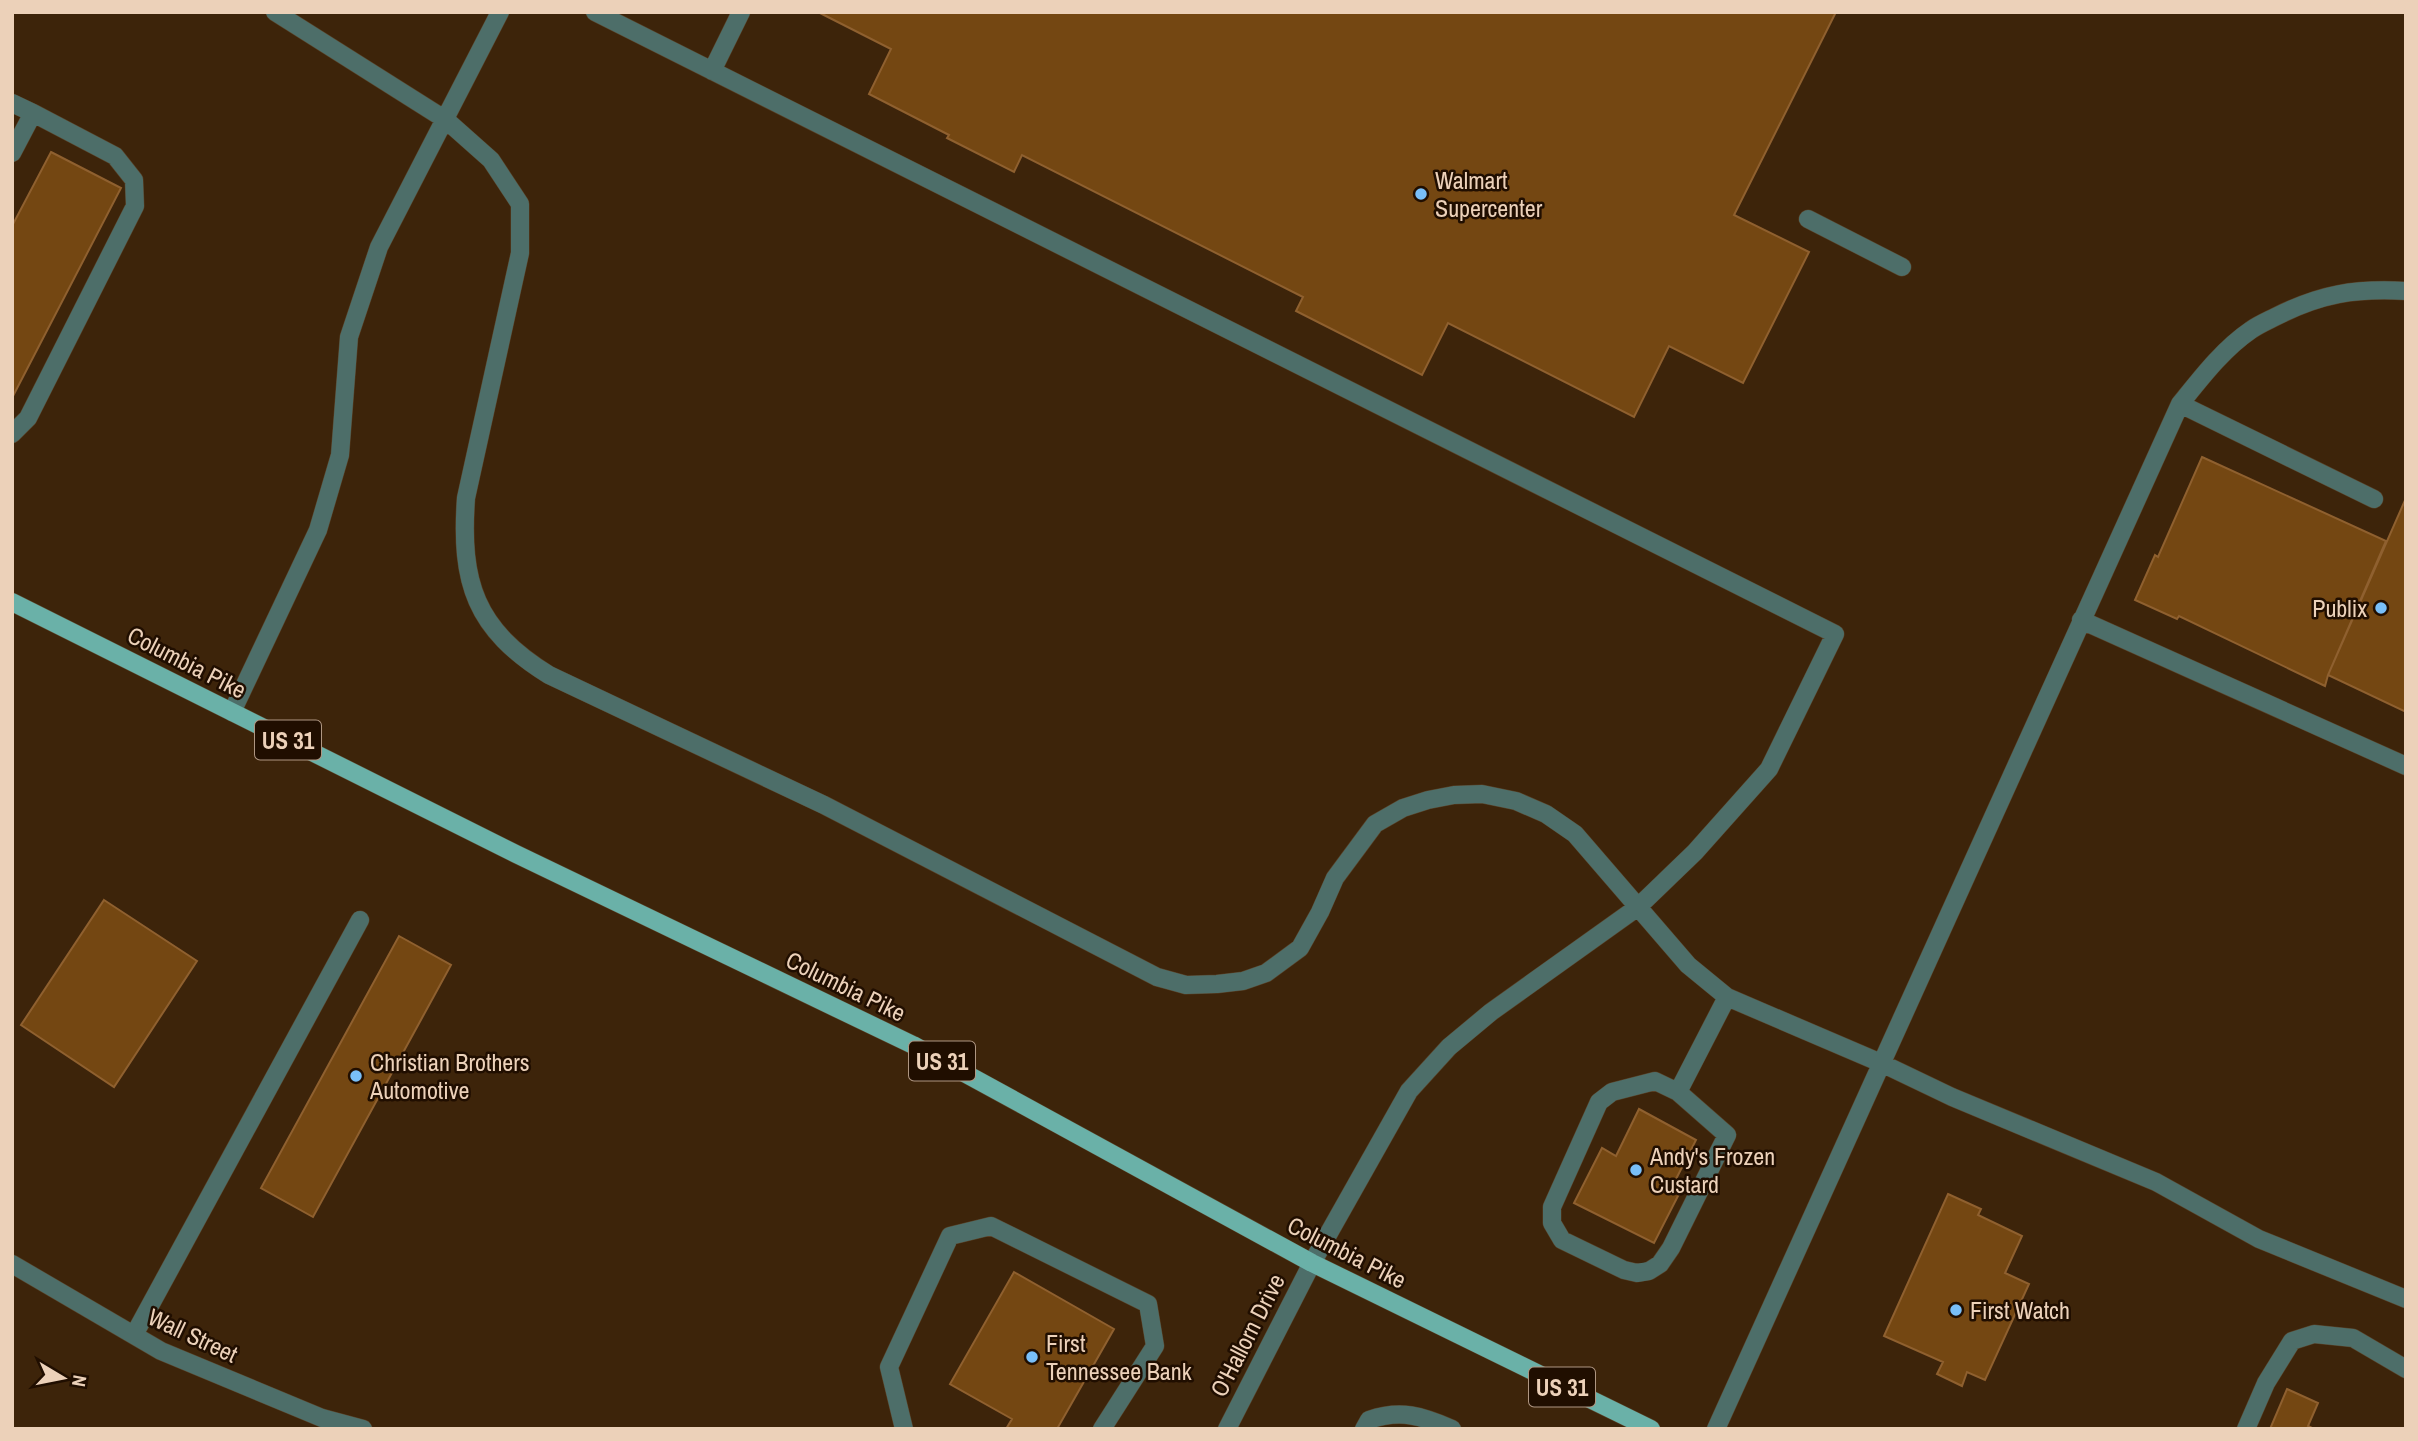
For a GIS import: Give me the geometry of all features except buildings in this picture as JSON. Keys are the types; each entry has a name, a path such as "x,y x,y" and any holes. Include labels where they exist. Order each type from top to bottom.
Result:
{"main road":[{"name":"Columbia Pike","path":"12,602 576,883 913,1045 1312,1263 1651,1429"}],"street":[{"path":"275,12 446,120 491,160 520,204 520,253 466,498 463,534 468,577 480,609 500,637 522,659 549,676 824,805 1157,977 1186,985 1243,981 1266,973 1300,948 1335,878 1375,824 1403,808 1441,797 1482,794 1516,801 1546,814 1576,834 1688,965 1727,997 1881,1063 1952,1097 2155,1182 2259,1238 2406,1299"},
{"path":"232,712 318,530 340,455 349,337 379,247 500,12"},
{"path":"595,12 712,71 741,12"},
{"name":"O'Hallorn Drive","path":"712,71 1835,634 1769,769 1695,852 1638,907 1491,1012 1449,1047 1409,1091 1312,1263 1227,1429"},
{"path":"12,103 115,156 134,180 135,206 28,418 12,434"},
{"path":"12,153 33,113"},
{"path":"1808,219 1902,267"},
{"path":"1716,1429 2179,404 2211,367 2251,330 2292,309 2332,294 2380,289 2406,291"},
{"path":"2179,404 2374,499"},
{"path":"2081,620 2406,766"},
{"path":"134,1335 360,920"},
{"path":"1678,1092 1727,997"},
{"path":"1655,1081 1678,1092 1727,1135 1671,1248 1660,1264 1649,1271 1637,1273 1624,1270 1562,1240 1552,1223 1552,1207 1599,1102 1612,1092 1655,1081"},
{"path":"904,1429 889,1367 950,1236 991,1226 1148,1304 1155,1346 1102,1429"},
{"name":"Wall Street","path":"12,1264 161,1351 320,1423 363,1429"},
{"path":"2246,1429 2266,1383 2292,1341 2314,1334 2353,1338 2406,1369"},
{"path":"1364,1429 1369,1420 1382,1415 1413,1414 1452,1429"}],"place":[{"name":"Walmart Supercenter","path":"1421,194"},
{"name":"Publix","path":"2381,608"},
{"name":"Christian Brothers Automotive","path":"356,1076"},
{"name":"Andy's Frozen Custard","path":"1636,1170"},
{"name":"First Watch","path":"1956,1310"},
{"name":"First Tennessee Bank","path":"1032,1357"}]}
